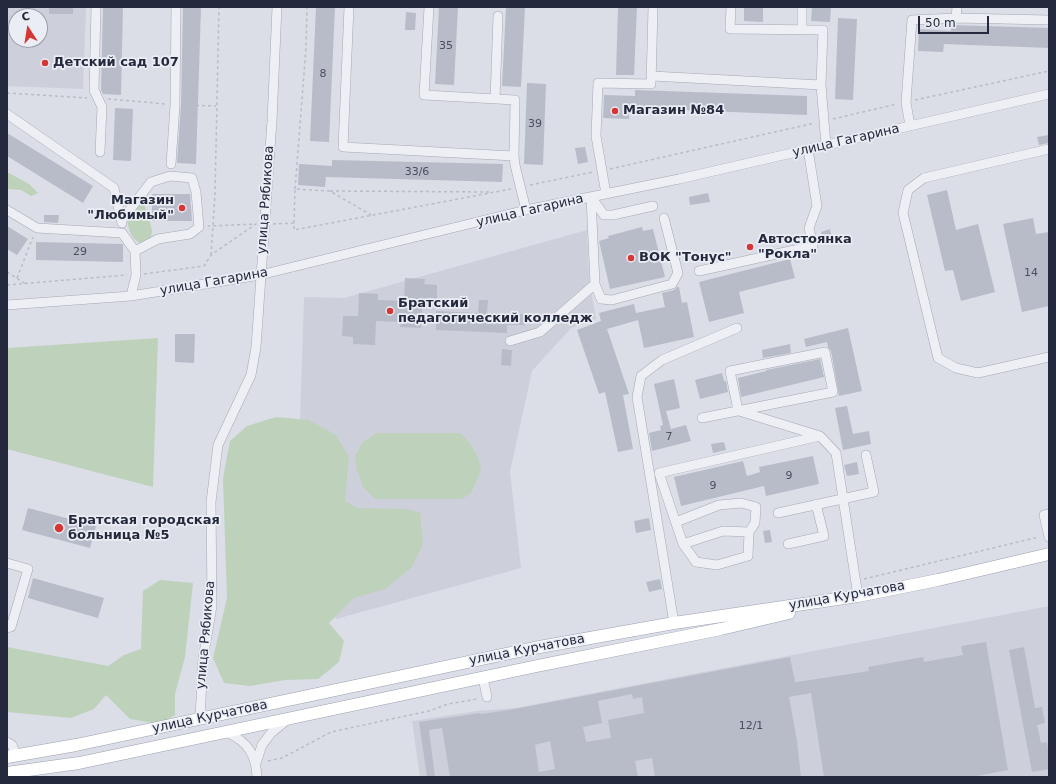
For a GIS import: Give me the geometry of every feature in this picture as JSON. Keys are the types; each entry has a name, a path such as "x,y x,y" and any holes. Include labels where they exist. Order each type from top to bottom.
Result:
{"main road":[{"name":"улица Курчатова","path":"12,756 76,745 534,648 674,623 858,596 938,580 1049,554"},
{"path":"7,772 79,764 537,666 721,630 858,596"},
{"path":"534,648 537,666"},
{"path":"76,745 79,764"}],"street":[{"path":"96,7 94,90 102,106 100,152"},
{"path":"171,164 175,105 176,7"},
{"name":"улица Рябикова","path":"200,719 203,659 212,606 210,502 218,445 251,375 256,347 260,275 260,224 272,121 277,7"},
{"path":"349,7 343,147 514,156"},
{"path":"429,7 424,95 515,100 514,156 526,210"},
{"path":"606,194 596,136 598,83 652,84 653,7"},
{"path":"731,7 730,29 823,30 821,85 826,145"},
{"path":"802,7 802,30"},
{"path":"956,18 957,7"},
{"path":"495,99 498,16"},
{"path":"910,126 906,102 912,20 956,18 1049,20"},
{"path":"652,76 821,85"},
{"name":"улица Гагарина","path":"7,305 132,296 260,275 526,210 606,194 1049,94"},
{"path":"7,114 114,188 122,220 122,233 135,251 136,275 132,296"},
{"path":"699,271 813,246 809,228 817,206 808,149"},
{"path":"1049,149 924,178 908,190 903,213 938,358 956,368 978,373 1049,357"},
{"path":"122,220 150,182 170,176 192,178 196,192 199,227 190,234 158,239 135,251"},
{"path":"591,197 604,215 613,216 653,206"},
{"path":"591,197 595,284 601,299 612,300 672,284 678,273 664,218"},
{"path":"7,210 37,228 122,233"},
{"path":"510,341 540,332 595,284"},
{"path":"674,623 636,397 642,376 662,360 737,328"},
{"path":"702,418 833,392 825,352 730,372 738,410"},
{"path":"738,410 820,436 836,453 858,596"},
{"path":"676,522 719,505 741,503 756,507 755,523 749,532 748,556 717,565 696,562 683,544 659,473 820,436"},
{"path":"778,513 874,492 866,455"},
{"path":"788,544 824,536 816,504"},
{"path":"1049,514 1044,515 1049,536"},
{"path":"683,544 723,531 749,532"},
{"path":"7,563 28,569 11,627 7,628"},
{"path":"483,678 487,697"},
{"path":"256,763 262,745 271,733 286,720"},
{"path":"228,732 244,742 250,751 256,763 257,777"},
{"path":"7,742 12,745 12,756"}],"path":[{"path":"211,255 215,194 219,7"},
{"path":"307,7 306,48 295,189 294,230 521,187 1049,72"},
{"path":"7,93 98,98 175,105 216,106"},
{"path":"295,189 330,191 494,192"},
{"path":"330,191 372,216"},
{"path":"213,226 294,223"},
{"path":"7,285 136,275 204,266 211,255 260,224"},
{"path":"17,278 37,228"},
{"path":"7,272 26,284"},
{"path":"856,581 1049,536"},
{"path":"268,761 282,758 331,732 429,711 448,704 487,697"}],"shaded area":[{"name":"Детский сад 107","path":"7,7 86,7 83,89 7,86"},
{"path":"587,230 589,278 596,319 571,328 532,371 510,472 521,568 336,619 299,452 304,297 344,298"},
{"path":"1049,606 1049,777 420,777 412,721 477,711 515,708"}],"green space":[{"path":"7,172 29,184 38,193 31,196 21,190 8,189"},
{"path":"143,201 152,231 151,238 142,244 133,237 127,220"},
{"path":"158,338 153,487 7,449 7,348"},
{"path":"276,417 309,420 336,435 349,457 345,501 357,508 405,509 420,512 423,544 412,567 385,589 354,598 329,623 344,641 339,662 318,679 285,680 250,686 224,683 213,658 227,598 223,478 230,441 247,426"},
{"path":"377,433 460,433 469,442 478,457 481,470 471,493 462,499 375,499 363,487 357,470 355,456 363,442"},
{"path":"160,580 193,583 185,657 175,694 175,715 159,724 130,719 106,695 94,709 71,718 7,712 7,647 108,666 124,655 141,649 143,591"}],"building":[{"path":"49,7 73,7 73,14 49,14"},
{"path":"103,7 123,7 121,95 103,94 101,90"},
{"path":"183,7 201,7 196,164 177,163 181,105"},
{"path":"316,7 335,7 329,142 310,141"},
{"path":"439,7 458,7 454,85 435,84"},
{"path":"506,7 525,7 521,87 502,86"},
{"path":"618,7 637,7 634,75 616,75"},
{"path":"744,7 763,7 763,22 744,21"},
{"path":"812,7 831,7 830,22 811,21"},
{"path":"406,12 416,13 415,30 405,30"},
{"path":"838,18 857,19 853,100 835,99"},
{"path":"951,25 1049,28 1049,48 944,44 943,52 918,51 919,29 951,31"},
{"path":"527,83 546,84 543,165 524,164"},
{"path":"635,90 807,96 807,115 629,108 629,119 603,118 604,95 635,96"},
{"path":"115,108 133,109 131,161 113,160"},
{"path":"7,133 93,186 83,203 7,156"},
{"path":"1049,135 1049,143 1039,145 1037,137"},
{"path":"585,147 588,162 578,164 575,148"},
{"path":"332,160 503,164 502,182 326,177 325,187 298,185 299,164 332,166"},
{"path":"947,190 956,230 978,224 995,292 961,301 953,270 945,271 927,195"},
{"path":"708,193 710,202 690,205 689,197"},
{"path":"152,194 190,194 192,221 152,221"},
{"path":"44,215 59,215 58,223 44,222"},
{"path":"1033,218 1036,234 1049,232 1049,306 1022,312 1003,224"},
{"path":"7,226 28,239 17,255 7,249"},
{"name":"ВОК \"Тонус\"","path":"642,227 643,231 653,229 665,277 610,289 599,241 609,238 608,236"},
{"path":"830,229 832,238 823,241 821,232"},
{"path":"36,242 123,244 123,262 36,260"},
{"path":"790,259 795,278 739,292 744,313 709,322 699,282"},
{"name":"Братский педагогический колледж","path":"405,278 425,279 424,284 437,285 437,306 422,306 421,328 400,327 401,322 376,321 375,345 353,344 353,337 342,336 343,316 358,316 359,293 378,294 378,300 404,301"},
{"path":"679,287 682,303 687,302 694,337 644,348 638,320 607,329 629,394 623,395 633,449 618,452 605,392 599,394 577,330 601,321 599,313 634,304 636,313 665,307 662,293 674,290"},
{"path":"479,300 488,300 487,313 525,314 525,325 507,325 507,333 436,330 436,311 478,313"},
{"path":"848,328 862,391 839,396 831,351 827,342 806,347 804,339"},
{"path":"175,334 195,334 194,363 175,362"},
{"path":"790,344 791,353 763,358 762,350"},
{"path":"502,349 512,350 511,366 501,365"},
{"path":"820,359 824,377 741,397 738,378 766,370"},
{"path":"722,373 724,381 726,381 728,392 700,399 695,380"},
{"path":"674,379 680,408 666,411 671,429 686,425 691,441 652,451 649,433 661,430 660,426 663,425 654,384"},
{"path":"847,406 853,434 869,431 871,444 843,450 835,408"},
{"path":"724,442 726,450 713,453 711,444"},
{"path":"813,456 819,484 766,496 764,486 681,506 674,477 743,461 747,476 760,472 759,467"},
{"path":"857,462 859,474 847,476 844,465"},
{"name":"Братская городская больница №5","path":"28,508 96,526 90,548 22,530"},
{"path":"649,518 651,530 636,533 634,521"},
{"path":"770,530 772,542 765,543 763,531"},
{"path":"33,578 104,598 98,618 28,598"},
{"path":"660,579 662,589 649,592 646,582"},
{"path":"986,642 1008,770 977,777 824,777 811,693 789,697 797,741 801,777 655,777 652,758 635,761 638,777 450,777 442,728 429,730 435,777 427,777 419,722 509,710 790,657 795,682 797,682 869,671 868,667 923,657 924,662 963,655 961,646","holes":["632,694 633,699 642,697 644,713 608,720 611,738 586,742 583,727 602,723 598,701","550,741 555,769 539,772 535,745"]},
{"path":"1024,647 1035,708 1042,707 1045,723 1037,725 1041,743 1047,742 1049,754 1049,769 1032,772 1009,650"}],"place":[{"name":"Детский сад 107","path":"45,63"},
{"name":"Магазин №84","path":"615,111"},
{"name":"Магазин \"Любимый\"","path":"182,208"},
{"name":"Автостоянка \"Рокла\"","path":"750,247"},
{"name":"ВОК \"Тонус\"","path":"631,258"},
{"name":"Братский педагогический колледж","path":"390,311"},
{"name":"Братская городская больница №5","path":"59,528"}]}
